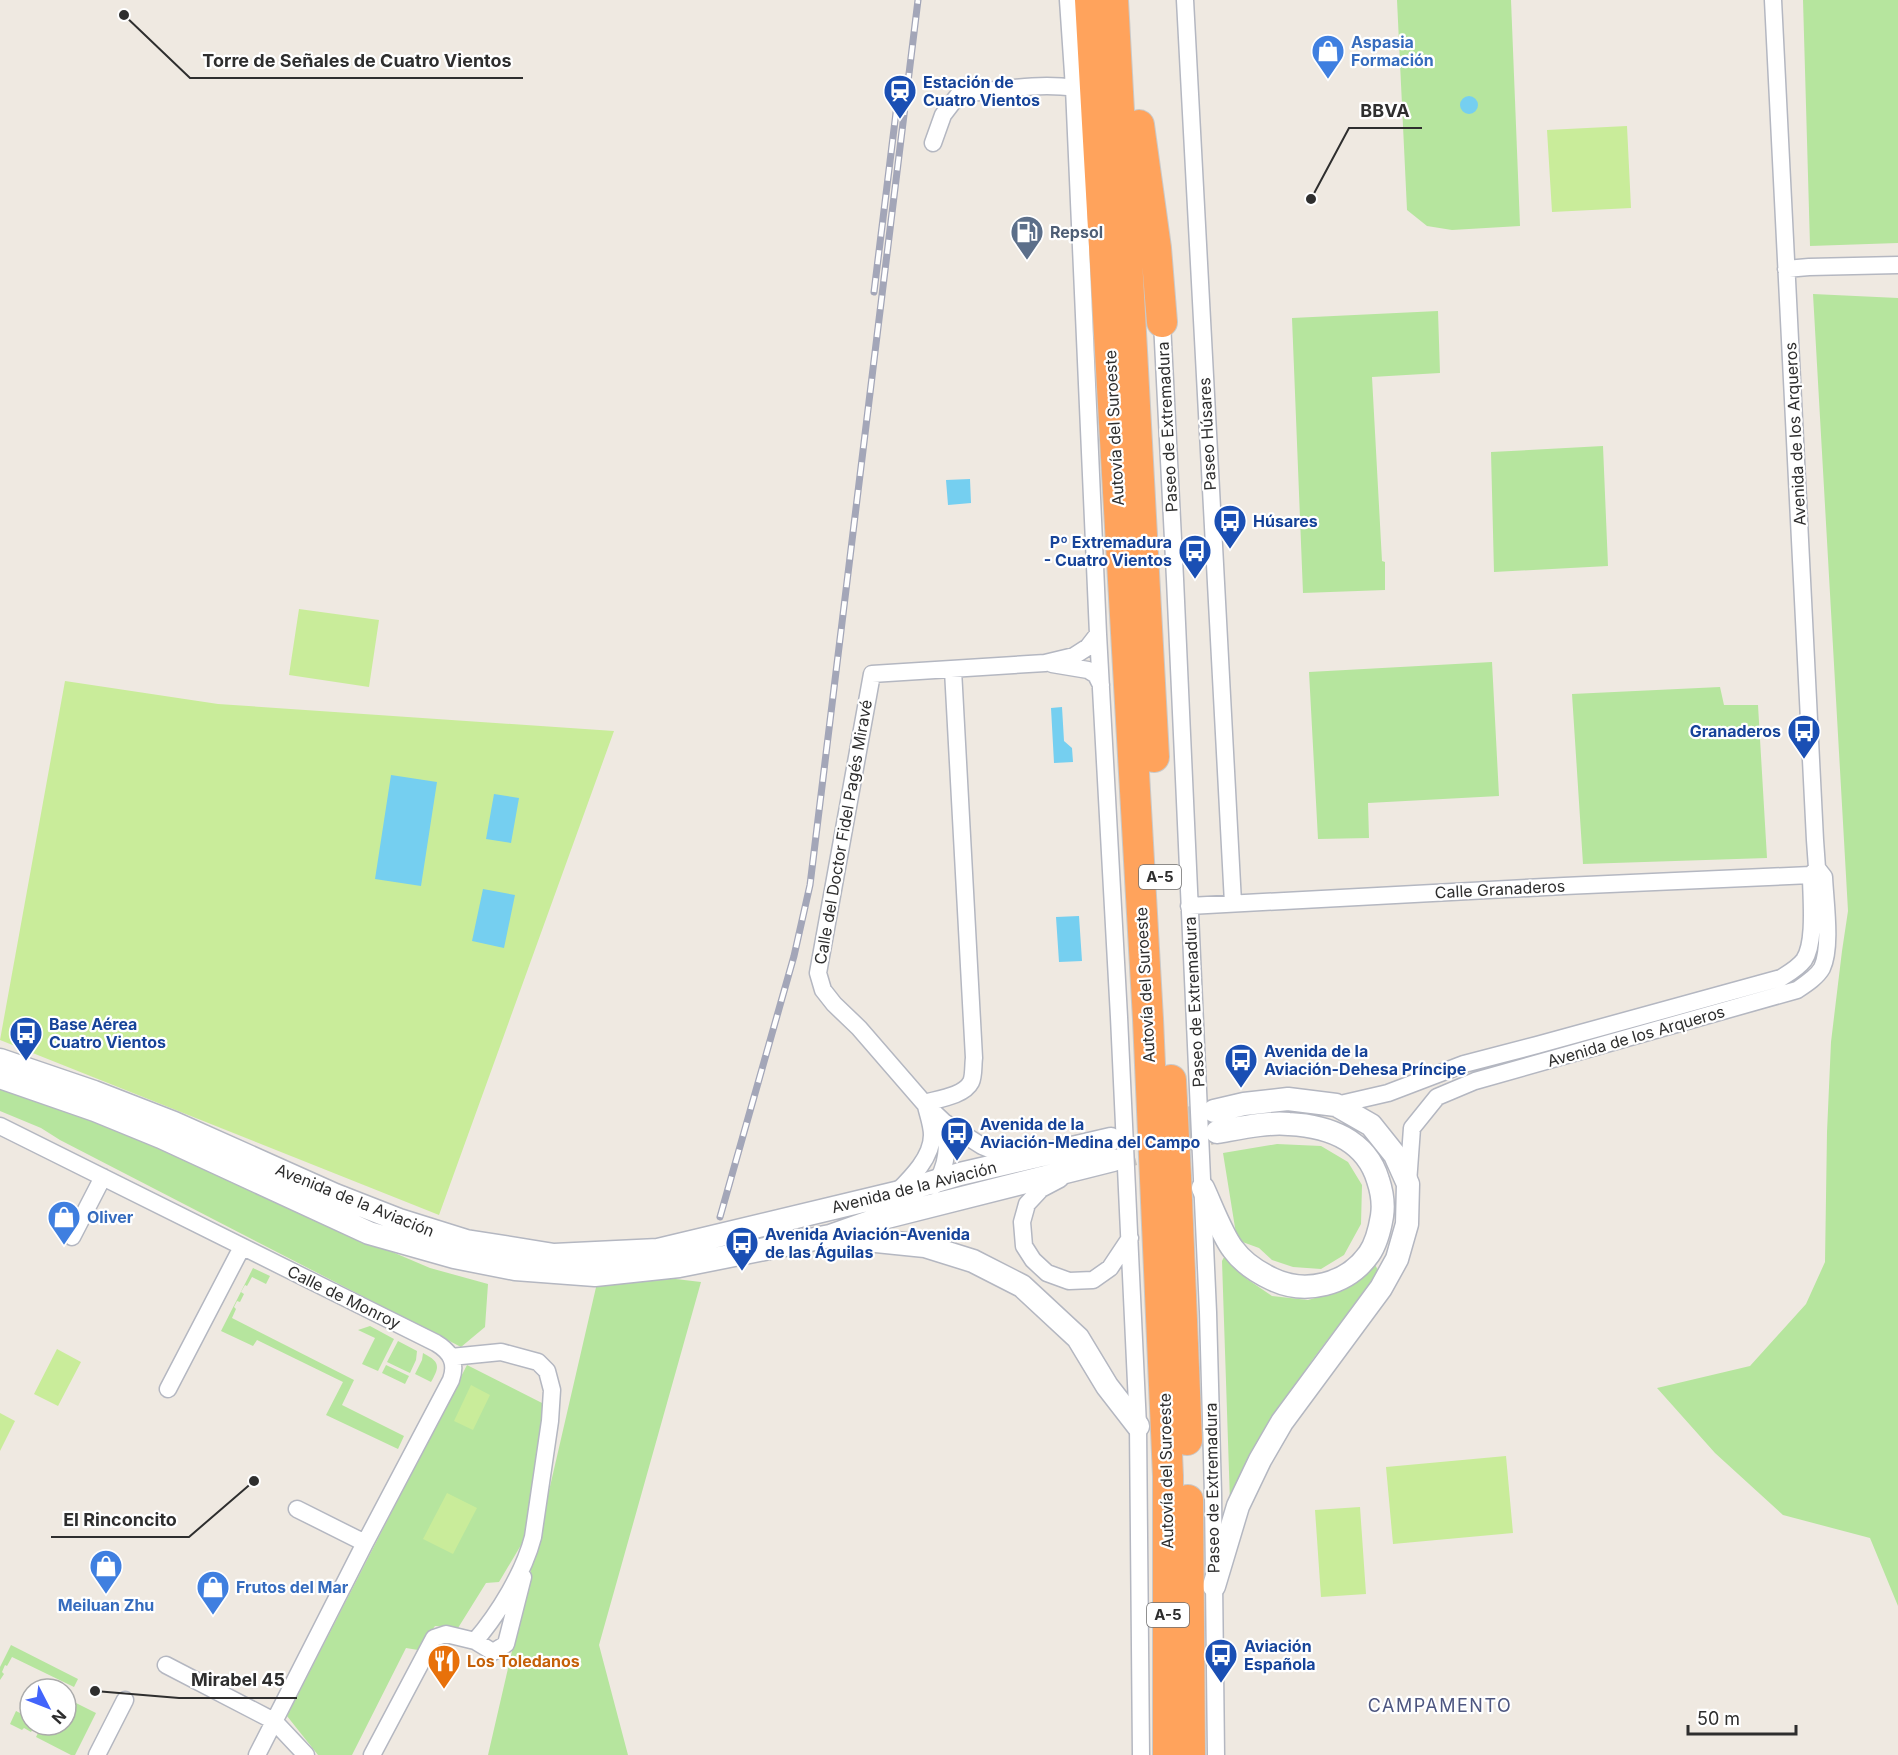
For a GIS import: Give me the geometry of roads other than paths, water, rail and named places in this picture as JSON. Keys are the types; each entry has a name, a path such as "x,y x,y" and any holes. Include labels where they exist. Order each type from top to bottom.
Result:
{"highway":[{"name":"Autovía del Suroeste","path":"1090,0 1148,1030 1168,1476 1168,1755"},
{"name":"Autovía del Suroeste","path":"1113,0 1176,1176 1188,1472 1190,1755"},
{"path":"1127,0 1141,142 1156,248 1162,322"}],"main road":[{"name":"Avenida de la Aviación","path":"0,1060 94,1092 174,1123 335,1195 399,1220 465,1241 554,1255 658,1250 896,1193 1032,1157 1112,1149 1078,1170 875,1220 830,1236 679,1266 595,1275 515,1269 454,1257 369,1233 161,1137 95,1110 0,1077"},
{"path":"1203,1188 1232,1248 1255,1271 1282,1284 1304,1288 1337,1281 1356,1268 1370,1253 1380,1229 1383,1206 1375,1169 1362,1150 1346,1138 1328,1130 1302,1125 1216,1122 1244,1104 1288,1099 1335,1105 1371,1125 1395,1155 1408,1184 1407,1224 1397,1259 1381,1288 1282,1422 1260,1460 1238,1506 1214,1586"},
{"path":"830,1236 926,1246 973,1261 1022,1286 1078,1338 1107,1386 1138,1426"}],"street":[{"path":"1068,0 1138,1426 1141,1755"},
{"name":"Paseo Húsares","path":"1185,0 1233,903"},
{"name":"Avenida de los Arqueros","path":"1335,1105 1388,1093 1464,1064 1781,978 1804,960 1811,945 1814,871 1773,0"},
{"path":"933,143 943,115 959,94 1019,88 1074,87"},
{"path":"1786,269 1898,265"},
{"name":"Paseo de Extremadura","path":"1162,322 1176,579 1203,1188 1212,1430 1216,1755"},
{"path":"925,1104 961,1092 971,1082 973,1071 953,670 1045,663 1074,656 1088,647 1098,634"},
{"path":"1045,663 1088,670 1096,675 1101,685"},
{"name":"Calle del Doctor Fidel Pagés Miravé","path":"925,1104 823,990 818,973 872,674 953,670"},
{"name":"Calle Granaderos","path":"1190,906 1814,871"},
{"name":"Avenida de los Arqueros","path":"1408,1184 1412,1128 1437,1097 1475,1081 1797,990 1810,981 1821,969 1827,949 1824,877 1814,871"},
{"path":"925,1104 944,1122 982,1146 997,1152 1032,1157"},
{"path":"896,1193 913,1175 928,1153 932,1136 925,1104"},
{"path":"909,1212 925,1197 943,1169 948,1152 944,1122"},
{"name":"Calle de Monroy","path":"0,1126 448,1353"},
{"name":"Avenida de la Aviación","path":"1078,1170 1041,1189 1027,1204 1022,1221 1024,1246 1033,1260 1047,1273 1069,1281 1093,1280 1110,1268 1130,1238"},
{"path":"72,1237 103,1177"},
{"path":"168,1389 242,1247"},
{"path":"257,1755 451,1380 454,1367 448,1353 501,1352 538,1362 547,1371 552,1390 550,1421 533,1537 506,1644 493,1652 475,1641 446,1634 434,1638 372,1755"},
{"path":"297,1509 365,1543"},
{"path":"475,1641 489,1626 528,1556"},
{"path":"165,1665 274,1721 306,1755"},
{"path":"97,1755 125,1700"}],"water":[{"path":"1469,96 1475,99 1478,105 1475,111 1469,114 1463,111 1460,105 1463,99"},
{"path":"970,479 971,503 948,505 946,480"},
{"path":"1062,707 1064,741 1072,748 1073,762 1054,763 1051,708"},
{"path":"391,775 437,782 421,886 375,879"},
{"path":"494,794 519,798 511,843 486,839"},
{"path":"483,889 515,895 504,948 472,941"},
{"path":"1079,916 1082,961 1059,962 1056,917"}],"tunnel":[{"path":"1111,1139 1214,1111"},
{"path":"1113,1160 1217,1132"}],"railway":[{"path":"720,1217 794,956 810,885 918,0"},
{"path":"874,292 900,80"}],"place":[{"name":"Torre de Señales de Cuatro Vientos","path":"124,15"},
{"name":"Aspasia Formación","path":"1328,80"},
{"name":"Estación de Cuatro Vientos","path":"900,120"},
{"name":"BBVA","path":"1311,199"},
{"name":"Repsol","path":"1027,261"},
{"name":"Húsares","path":"1230,550"},
{"name":"Pº Extremadura - Cuatro Vientos","path":"1195,580"},
{"name":"Granaderos","path":"1804,760"},
{"name":"Base Aérea Cuatro Vientos","path":"26,1062"},
{"name":"Avenida de la Aviación-Dehesa Príncipe","path":"1241,1089"},
{"name":"Avenida de la Aviación-Medina del Campo","path":"957,1162"},
{"name":"Oliver","path":"64,1246"},
{"name":"Avenida Aviación-Avenida de las Águilas","path":"742,1272"},
{"name":"El Rinconcito","path":"254,1481"},
{"name":"Meiluan Zhu","path":"106,1595"},
{"name":"Frutos del Mar","path":"213,1616"},
{"name":"Aviación Española","path":"1221,1684"},
{"name":"Los Toledanos","path":"444,1690"},
{"name":"Mirabel 45","path":"95,1691"}],"district":[{"name":"CAMPAMENTO","path":"1440,1706"}]}
